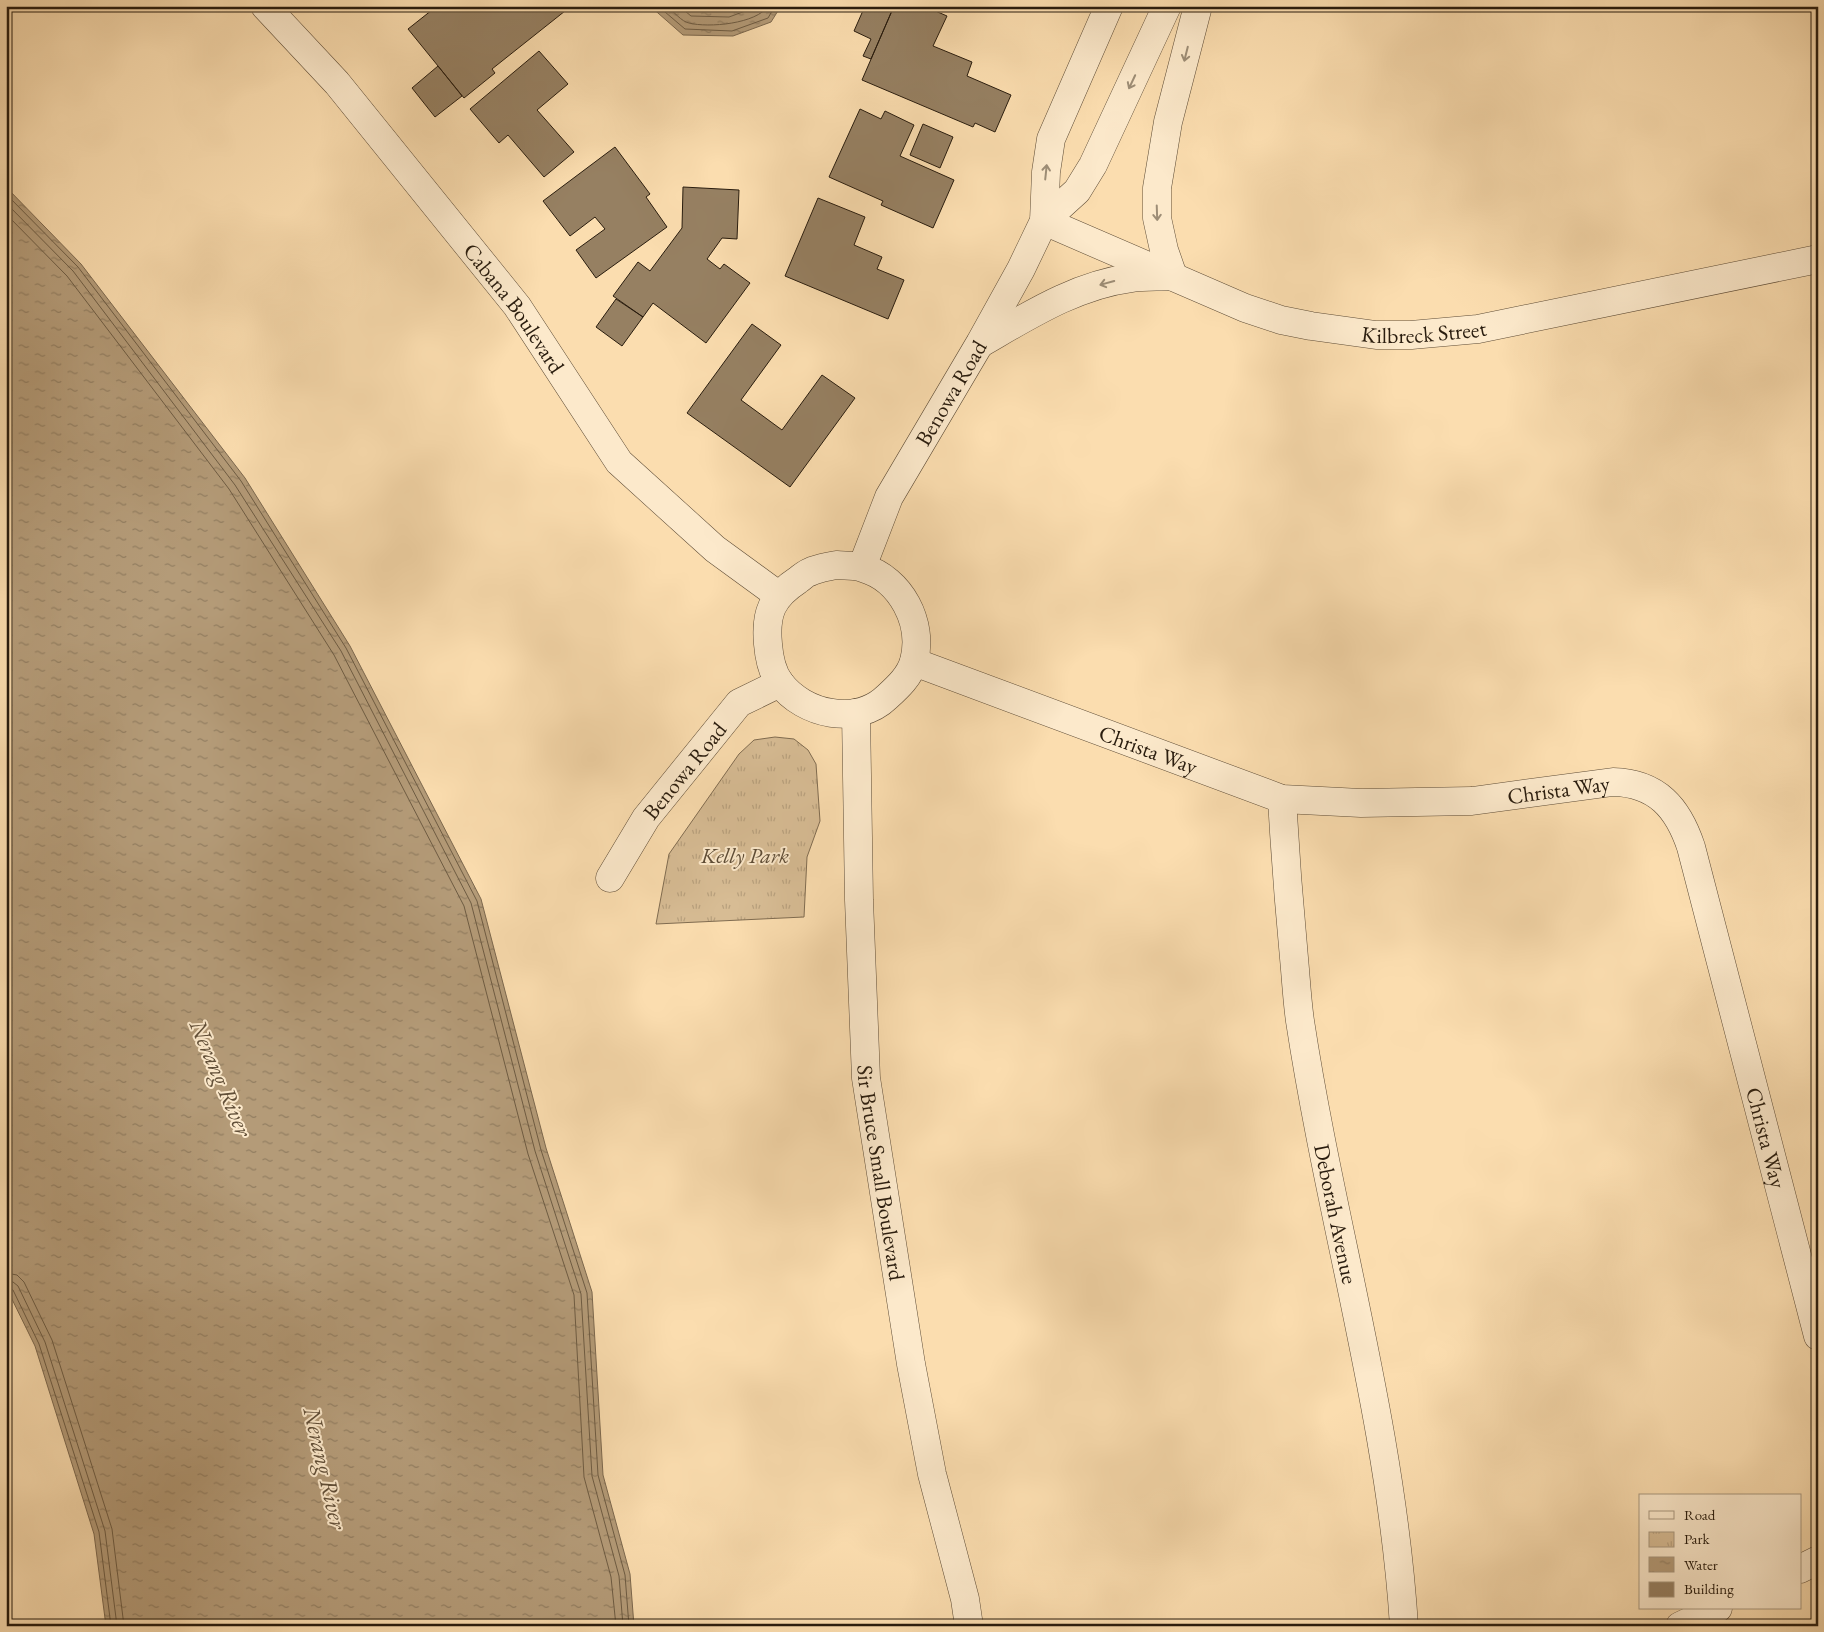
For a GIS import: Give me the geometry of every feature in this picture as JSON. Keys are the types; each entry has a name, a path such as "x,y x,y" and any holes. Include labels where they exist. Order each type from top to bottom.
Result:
{"street":[{"name":"Cabana Boulevard","path":"266,6 336,82 517,306 620,462 716,549 778,595"},
{"name":"Benowa Road","path":"1044,221 1046,172 1051,139 1108,6"},
{"name":"Benowa Road","path":"862,567 889,497 980,344 1021,269 1044,221 1078,191 1093,165 1167,6"},
{"path":"980,344 1038,310 1075,293 1131,278 1173,276 1164,250 1157,218 1157,188 1168,122 1198,6"},
{"name":"Kilbreck Street","path":"1044,221 1245,308 1281,320 1340,331 1376,335 1411,335 1478,329 1818,259"},
{"path":"836,565 862,567 877,574 897,589 911,611 916,632 914,662 904,681 880,704 856,713 839,714 814,709 798,700 780,683 769,658 767,632 770,610 778,595 810,572 836,565"},
{"name":"Christa Way","path":"914,662 1282,799 1362,803 1472,801 1613,782 1628,782 1643,787 1668,803 1684,827 1691,847 1818,1336"},
{"name":"Benowa Road","path":"610,878 646,818 739,703 780,683"},
{"name":"Sir Bruce Small Boulevard","path":"856,713 859,900 866,1078 911,1364 932,1474 965,1598 969,1626"},
{"name":"Deborah Avenue","path":"1282,799 1286,879 1300,1019 1316,1112 1373,1386 1400,1574 1404,1626"},
{"path":"1802,1568 1818,1560"},
{"path":"1680,1626 1714,1610"}],"green space":[{"name":"Kelly Park","path":"775,737 794,739 808,750 816,764 820,821 807,857 804,917 656,924 669,854 739,754 754,740"}],"water":[{"path":"650,6 781,6 771,22 733,36 683,35"},
{"name":"Nerang River","path":"6,187 81,264 245,478 350,646 481,899 546,1148 592,1292 603,1475 630,1574 634,1626 106,1626 94,1534 35,1346 6,1287"}],"building":[{"path":"437,6 560,6 565,11 492,69 495,73 464,98 408,29"},
{"path":"865,6 872,6 884,11 886,6 894,6 871,59 863,56 871,39 854,31"},
{"path":"894,6 924,6 947,16 933,46 972,62 967,76 1011,95 995,132 975,123 973,127 862,80"},
{"path":"539,51 568,84 537,110 574,152 544,177 508,135 499,143 470,109"},
{"path":"438,66 462,96 435,117 412,88"},
{"path":"860,109 881,119 885,111 914,125 900,156 954,180 933,228 881,205 883,201 829,177"},
{"path":"923,124 953,137 940,168 910,155"},
{"path":"615,147 650,194 646,197 667,227 596,278 576,250 605,229 595,217 570,236 543,201"},
{"path":"683,187 739,190 737,239 722,238 707,259 720,269 724,264 750,283 706,343 653,303 643,317 613,296 638,262 650,271 682,228"},
{"path":"818,198 865,217 854,245 882,257 877,269 904,280 888,319 785,276"},
{"path":"616,299 643,317 622,346 596,327"},
{"path":"752,324 781,345 741,400 782,430 822,375 855,398 790,487 687,413"}]}
